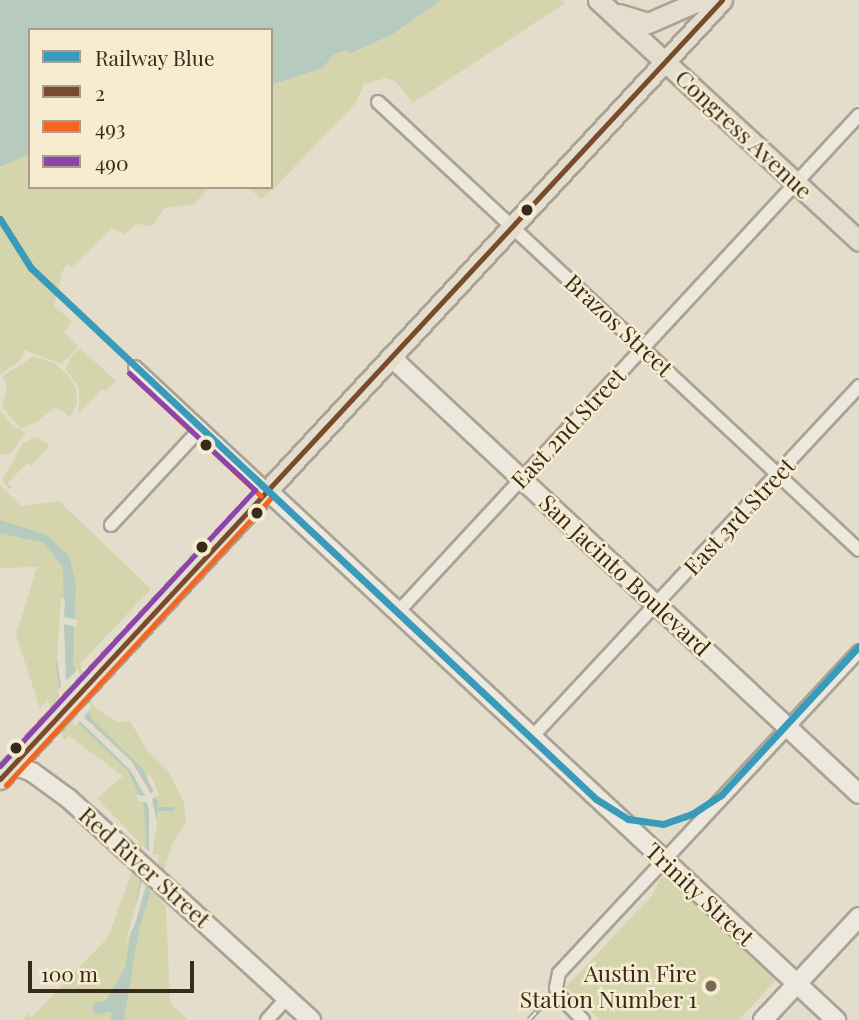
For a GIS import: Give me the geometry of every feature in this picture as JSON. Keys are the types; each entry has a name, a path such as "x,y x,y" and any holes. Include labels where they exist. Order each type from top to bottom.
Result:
{"main road":[{"path":"602,4 630,20 648,23 701,0"},
{"path":"4,766 55,720 722,0"},
{"name":"Congress Avenue","path":"602,4 859,242"},
{"name":"San Jacinto Boulevard","path":"391,357 859,794"},
{"name":"Trinity Street","path":"267,490 836,1020"},
{"name":"Red River Street","path":"4,766 32,772 69,799 161,880 311,1020"},
{"path":"764,1020 859,917"}],"street":[{"name":"Brazos Street","path":"379,102 859,550"},
{"name":"East 2nd Street","path":"398,612 859,115"},
{"name":"Trinity Street","path":"135,367 267,490"},
{"name":"East 3rd Street","path":"532,737 859,386"},
{"path":"111,525 201,428"},
{"path":"583,1020 556,988 559,973 859,651"},
{"path":"267,1020 288,998"}],"green space":[{"path":"441,0 563,0 565,3 413,103 395,81 385,78 367,84 365,82 355,104 273,189 273,84 323,68 334,54 359,49 393,34"},
{"path":"28,154 28,189 208,189 194,204 165,208 152,226 137,224 125,234 112,228 72,267 68,264 63,270 58,290 64,295 64,300 57,296 54,306 72,321 64,332 78,347 62,364 24,350 20,361 0,374 0,167"},
{"path":"250,189 273,189 261,199"},
{"path":"80,348 116,381 106,391 102,389 79,413 79,388 66,369 72,355"},
{"path":"34,356 55,363 69,376 76,388 77,404 70,417 55,407 35,423 21,428 2,407 7,389 3,376"},
{"path":"0,411 14,427 26,432 10,454 0,455"},
{"path":"35,437 50,445 31,466 27,463 8,483 12,487 9,489 2,480 23,443"},
{"path":"0,485 21,506 59,501 151,589 80,664 94,707 117,722 130,721 147,750 168,771 184,802 186,822 172,844 157,895 166,905 170,1003 188,1020 23,1020 28,1014 32,1017 108,937 132,872 138,841 97,798 123,776 69,736 64,740 48,700 40,709 16,635 37,567 0,568"},
{"path":"670,874 779,977 739,1020 600,1020 566,987 654,893 659,880"}],"shaded area":[{"path":"0,0 441,0 393,34 351,53 346,51 334,54 323,68 273,84 273,28 28,28 28,155 0,167"},
{"path":"0,520 47,535 69,556 76,584 73,662 91,718 143,769 158,801 151,890 139,930 124,1020 111,1020 111,1011 104,1004 125,968 146,842 144,805 128,771 74,719 59,687 56,665 64,613 63,567 44,543 0,533"}],"pier":[{"path":"61,598 65,599 64,617 77,620 76,627 64,624 66,681 78,669 91,708 84,717 132,762 151,794 154,790 147,779 149,772 159,795 152,799 157,823 153,855 159,854 154,893 146,886 135,924 125,944 142,882 136,877 142,845 149,851 149,809 146,802 139,802 136,795 145,796 131,771 80,721 75,726 57,691 61,687 57,659"}],"waterway":[{"path":"159,809 173,809"},
{"path":"98,1008 118,1005"}],"railway":[{"path":"529,1020 550,997"}],"rail line":[{"name":"Blue","path":"0,219 31,268 596,799 628,819 663,824 692,814 721,795 859,646"}],"transit line":[{"name":"2","path":"0,779 722,0"},
{"name":"493","path":"129,373 261,496"},
{"name":"490","path":"0,766 255,490 129,373"},
{"name":"493","path":"6,785 273,496"}],"place":[{"name":"Austin Fire Station Number 1","path":"711,986"}]}
